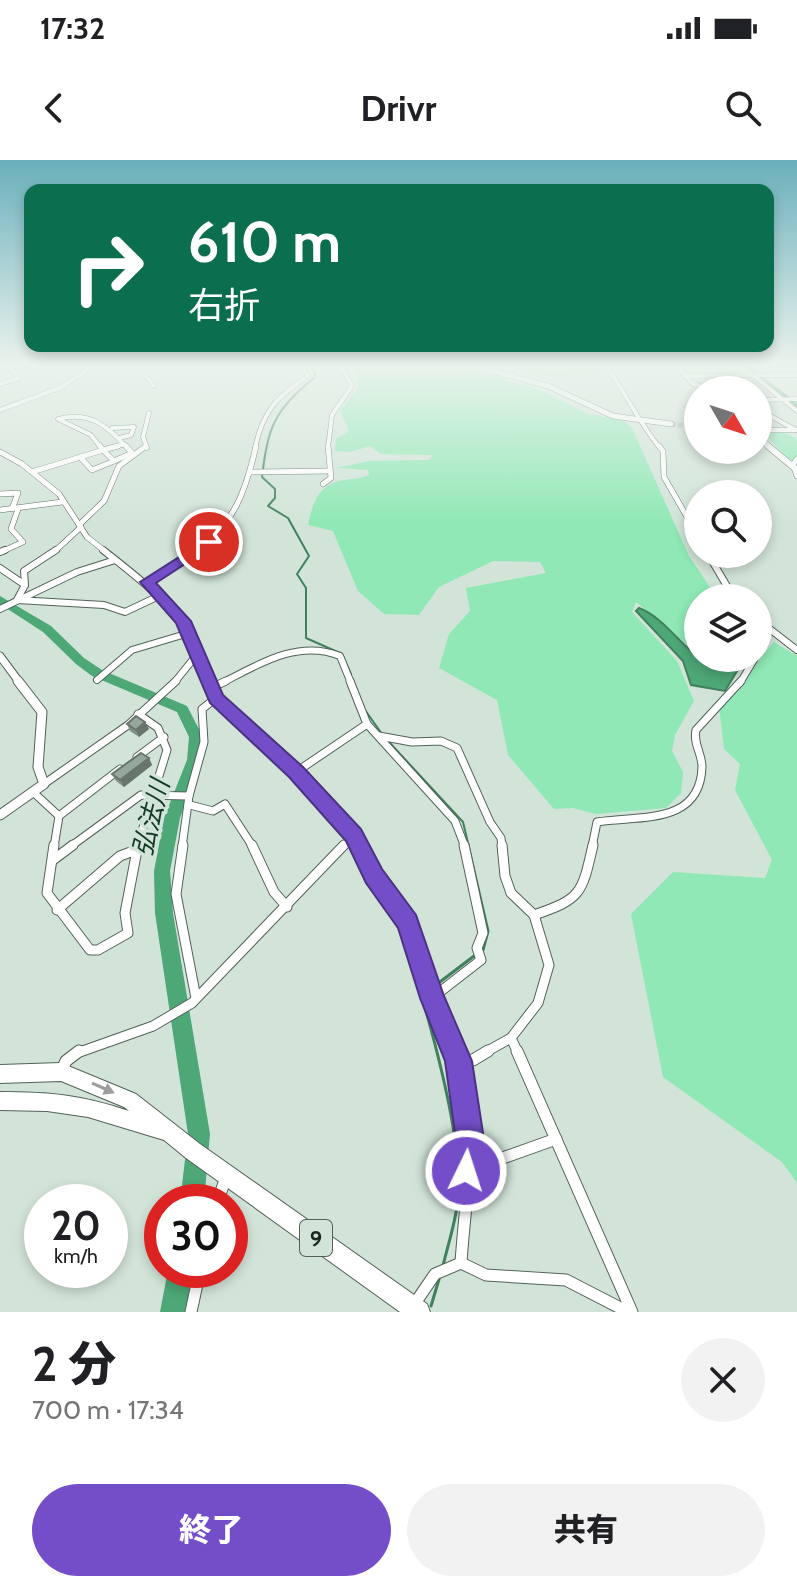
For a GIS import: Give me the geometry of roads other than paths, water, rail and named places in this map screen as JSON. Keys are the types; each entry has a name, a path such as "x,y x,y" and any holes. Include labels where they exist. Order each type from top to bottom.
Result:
{"highway":[{"name":"9","path":"0,1074 61,1072 130,1100 193,1151 413,1310"},
{"name":"9","path":"0,1101 47,1100 80,1106 167,1131"}],"street":[{"path":"62,418 58,419 91,435 114,461"},
{"path":"88,418 112,428 134,427 131,435 119,438"},
{"path":"15,601 25,585 24,571 45,560 81,526 104,501 119,466 147,448 143,437 148,418"},
{"path":"147,582 209,542 224,528 251,472 263,418"},
{"path":"323,484 331,478 328,449 332,418"},
{"path":"624,418 671,424"},
{"path":"774,418 796,430"},
{"path":"637,420 663,451 664,477 684,512"},
{"path":"80,457 92,470 132,453 112,428"},
{"path":"772,430 796,430"},
{"path":"787,430 797,437"},
{"path":"32,472 124,444"},
{"path":"772,447 796,471"},
{"path":"0,452 59,494 87,537 161,595 183,621 199,652 216,698 296,772 354,835 374,876 408,922 432,998 459,1061 469,1133 461,1263"},
{"path":"796,471 797,459"},
{"path":"251,472 330,471"},
{"path":"0,494 18,493 11,529 23,542 0,552"},
{"path":"0,510 62,502"},
{"path":"0,526 13,524"},
{"path":"2,608 77,572 115,560"},
{"path":"0,568 25,585"},
{"path":"15,601 104,605 125,612 161,595"},
{"path":"772,631 797,650"},
{"path":"97,680 132,650 189,633"},
{"path":"211,688 274,659 307,648 340,656 367,724 455,821 462,834 483,933 477,948 481,960 432,998"},
{"path":"0,815 138,714 188,669 199,652"},
{"path":"0,656 42,712 39,776 44,784"},
{"path":"534,915 568,904 576,896 592,851 597,822 663,816 678,811 690,801 699,790 703,762 694,747 696,731 732,694 746,672"},
{"path":"196,998 176,894 190,800 204,742 202,709 216,698"},
{"path":"138,714 158,728 164,737 167,750 136,850 125,913 128,933 98,950 90,950 47,893 59,816 164,737"},
{"path":"296,772 367,724"},
{"path":"377,735 415,743 451,742 457,748 490,822 501,838 505,876 511,893 534,915 549,965 538,1003 511,1038 473,1060 459,1061"},
{"path":"33,792 59,816"},
{"path":"53,860 132,799 174,796 213,811 225,804 246,833 274,892 287,907"},
{"path":"61,1072 66,1061 80,1051 153,1026 196,998 354,835"},
{"path":"57,910 120,856 136,850"},
{"path":"511,1038 630,1312"},
{"path":"466,1171 556,1139"},
{"path":"221,1169 221,1184"},
{"path":"461,1263 469,1269 508,1279 563,1279 630,1312"},
{"path":"413,1310 435,1274 461,1263"},
{"path":"191,1312 196,1288"}],"waterway":[{"path":"277,418 267,445 262,477 275,489 275,498 268,506 288,518 309,556 297,574 306,588 306,638 342,654 351,674"},
{"name":"弘法川","path":"0,599 47,629 97,673 182,709 196,737 194,760 172,818 162,871 164,913 199,1134 194,1184"},
{"path":"365,710 382,734"},
{"path":"389,742 463,822 469,847"},
{"path":"468,845 488,931 483,950"},
{"path":"432,988 474,956"},
{"path":"427,993 422,997 448,1098 459,1177 454,1224 443,1266"},
{"path":"431,1306 440,1276"},
{"name":"弘法川","path":"173,1312 177,1288"}],"tunnel":[{"path":"671,424 684,425"}]}
